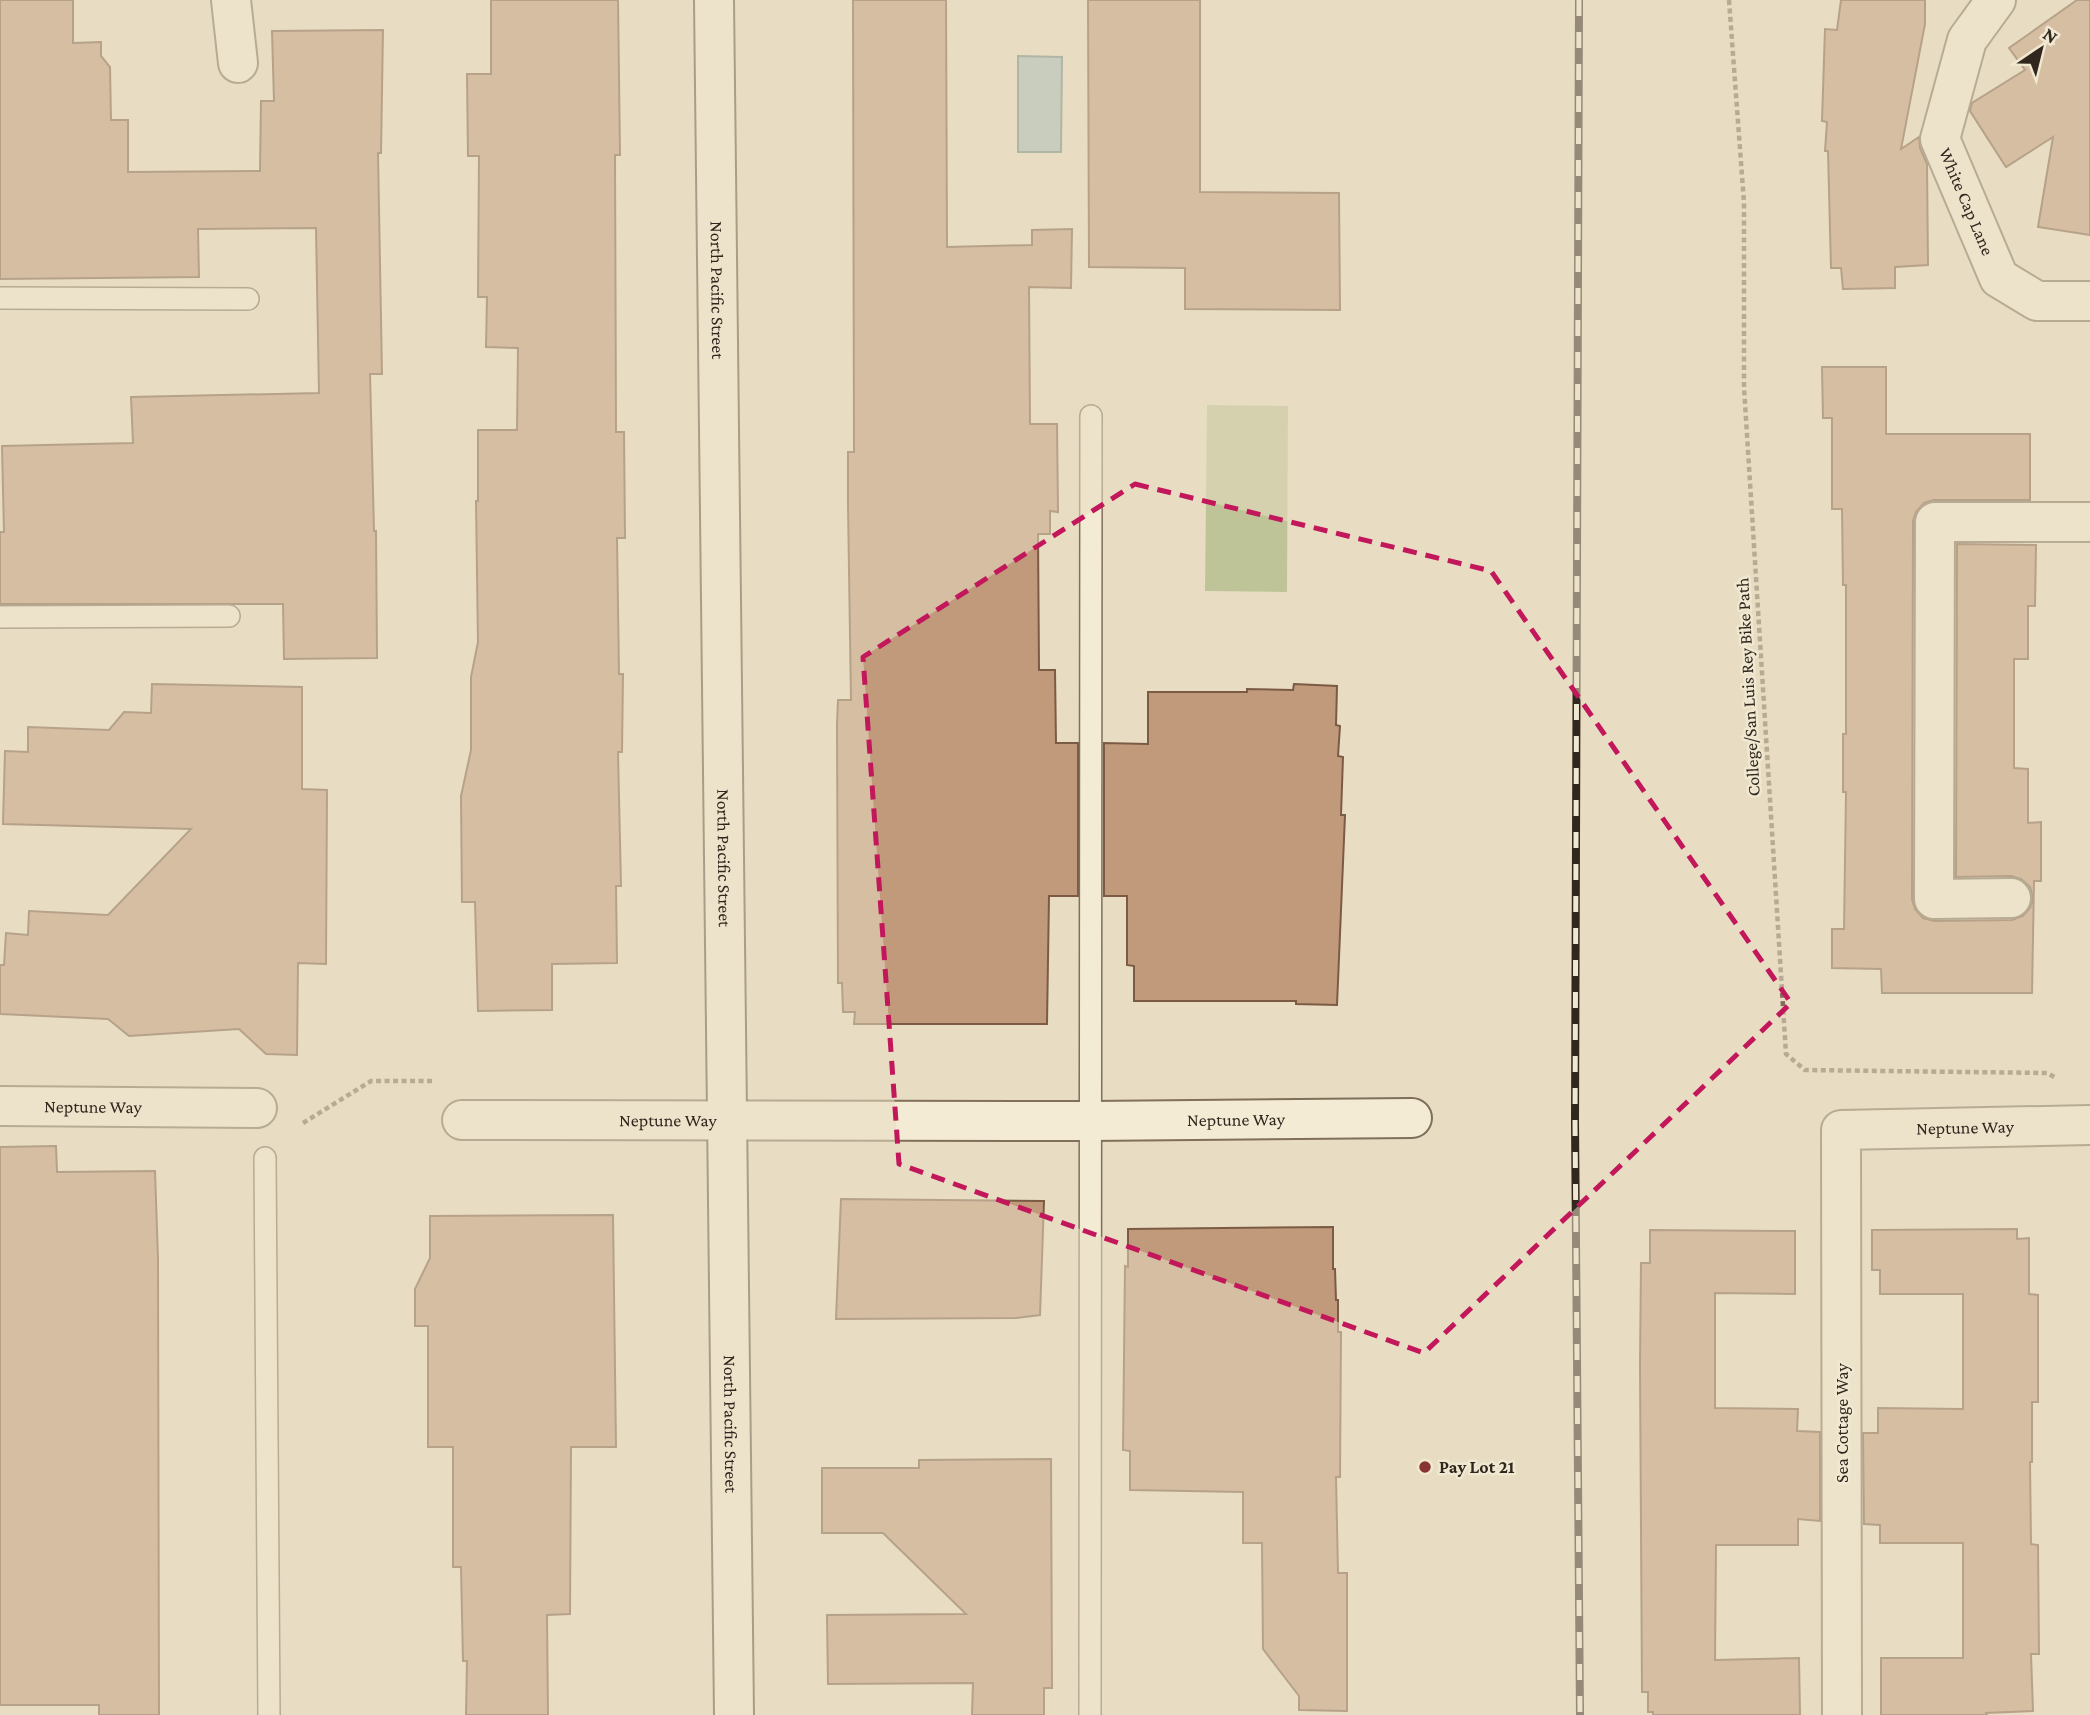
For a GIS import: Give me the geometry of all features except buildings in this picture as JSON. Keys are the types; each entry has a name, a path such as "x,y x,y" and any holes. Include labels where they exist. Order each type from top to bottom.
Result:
{"street":[{"path":"231,0 238,63"},
{"name":"North Pacific Street","path":"714,0 734,1715"},
{"name":"White Cap Lane","path":"1996,0 1967,40 1940,139 1999,278 2037,301 2090,301"},
{"path":"2011,898 1934,899 1935,522 2090,522"},
{"name":"Neptune Way","path":"0,1106 257,1108"},
{"name":"Neptune Way","path":"462,1120 1090,1121 1412,1118"},
{"name":"Neptune Way","path":"1841,1130 2090,1125"},
{"name":"Sea Cottage Way","path":"1841,1130 1842,1715"}],"lane":[{"path":"0,298 248,299"},
{"path":"1090,1715 1091,416"},
{"path":"0,617 229,616"},
{"path":"265,1158 269,1715"}],"path":[{"name":"College/San Luis Rey Bike Path","path":"1729,0 1744,203 1744,387 1786,1054 1805,1070 2048,1073 2058,1080"},
{"path":"257,1108 269,1110 267,1131 287,1132 371,1082 460,1081 462,1120"}],"highlighted area":[{"path":"1135,484 1491,571 1791,1003 1424,1353 899,1164 863,657"}],"green space":[{"path":"1207,405 1288,406 1287,592 1205,591"}],"water":[{"path":"1018,56 1062,57 1061,152 1018,152"}],"railway":[{"path":"1579,0 1575,1122 1580,1715"}],"place":[{"name":"Pay Lot 21","path":"1425,1467"}]}
